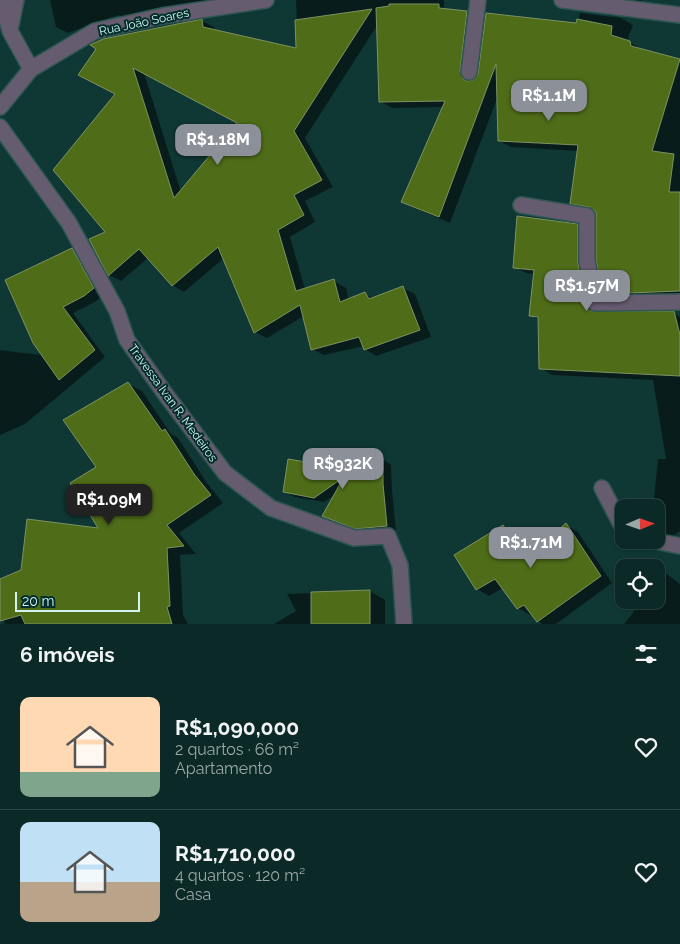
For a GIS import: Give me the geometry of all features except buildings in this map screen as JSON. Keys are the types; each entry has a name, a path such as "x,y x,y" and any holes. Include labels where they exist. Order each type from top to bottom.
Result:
{"street":[{"path":"0,107 30,69 10,31 2,0"},
{"path":"10,31 16,0"},
{"name":"Rua João Soares","path":"30,69 95,31 162,16 266,0"},
{"path":"469,72 478,0"},
{"path":"562,0 680,15"},
{"name":"Travessa Ivan R. Medeiros","path":"0,127 69,223 117,311 127,340 225,473 271,508 354,538 388,536 400,564 404,624"},
{"path":"520,205 587,216 587,261 595,303 680,302"},
{"path":"602,488 615,513"},
{"path":"665,543 680,546"}]}
